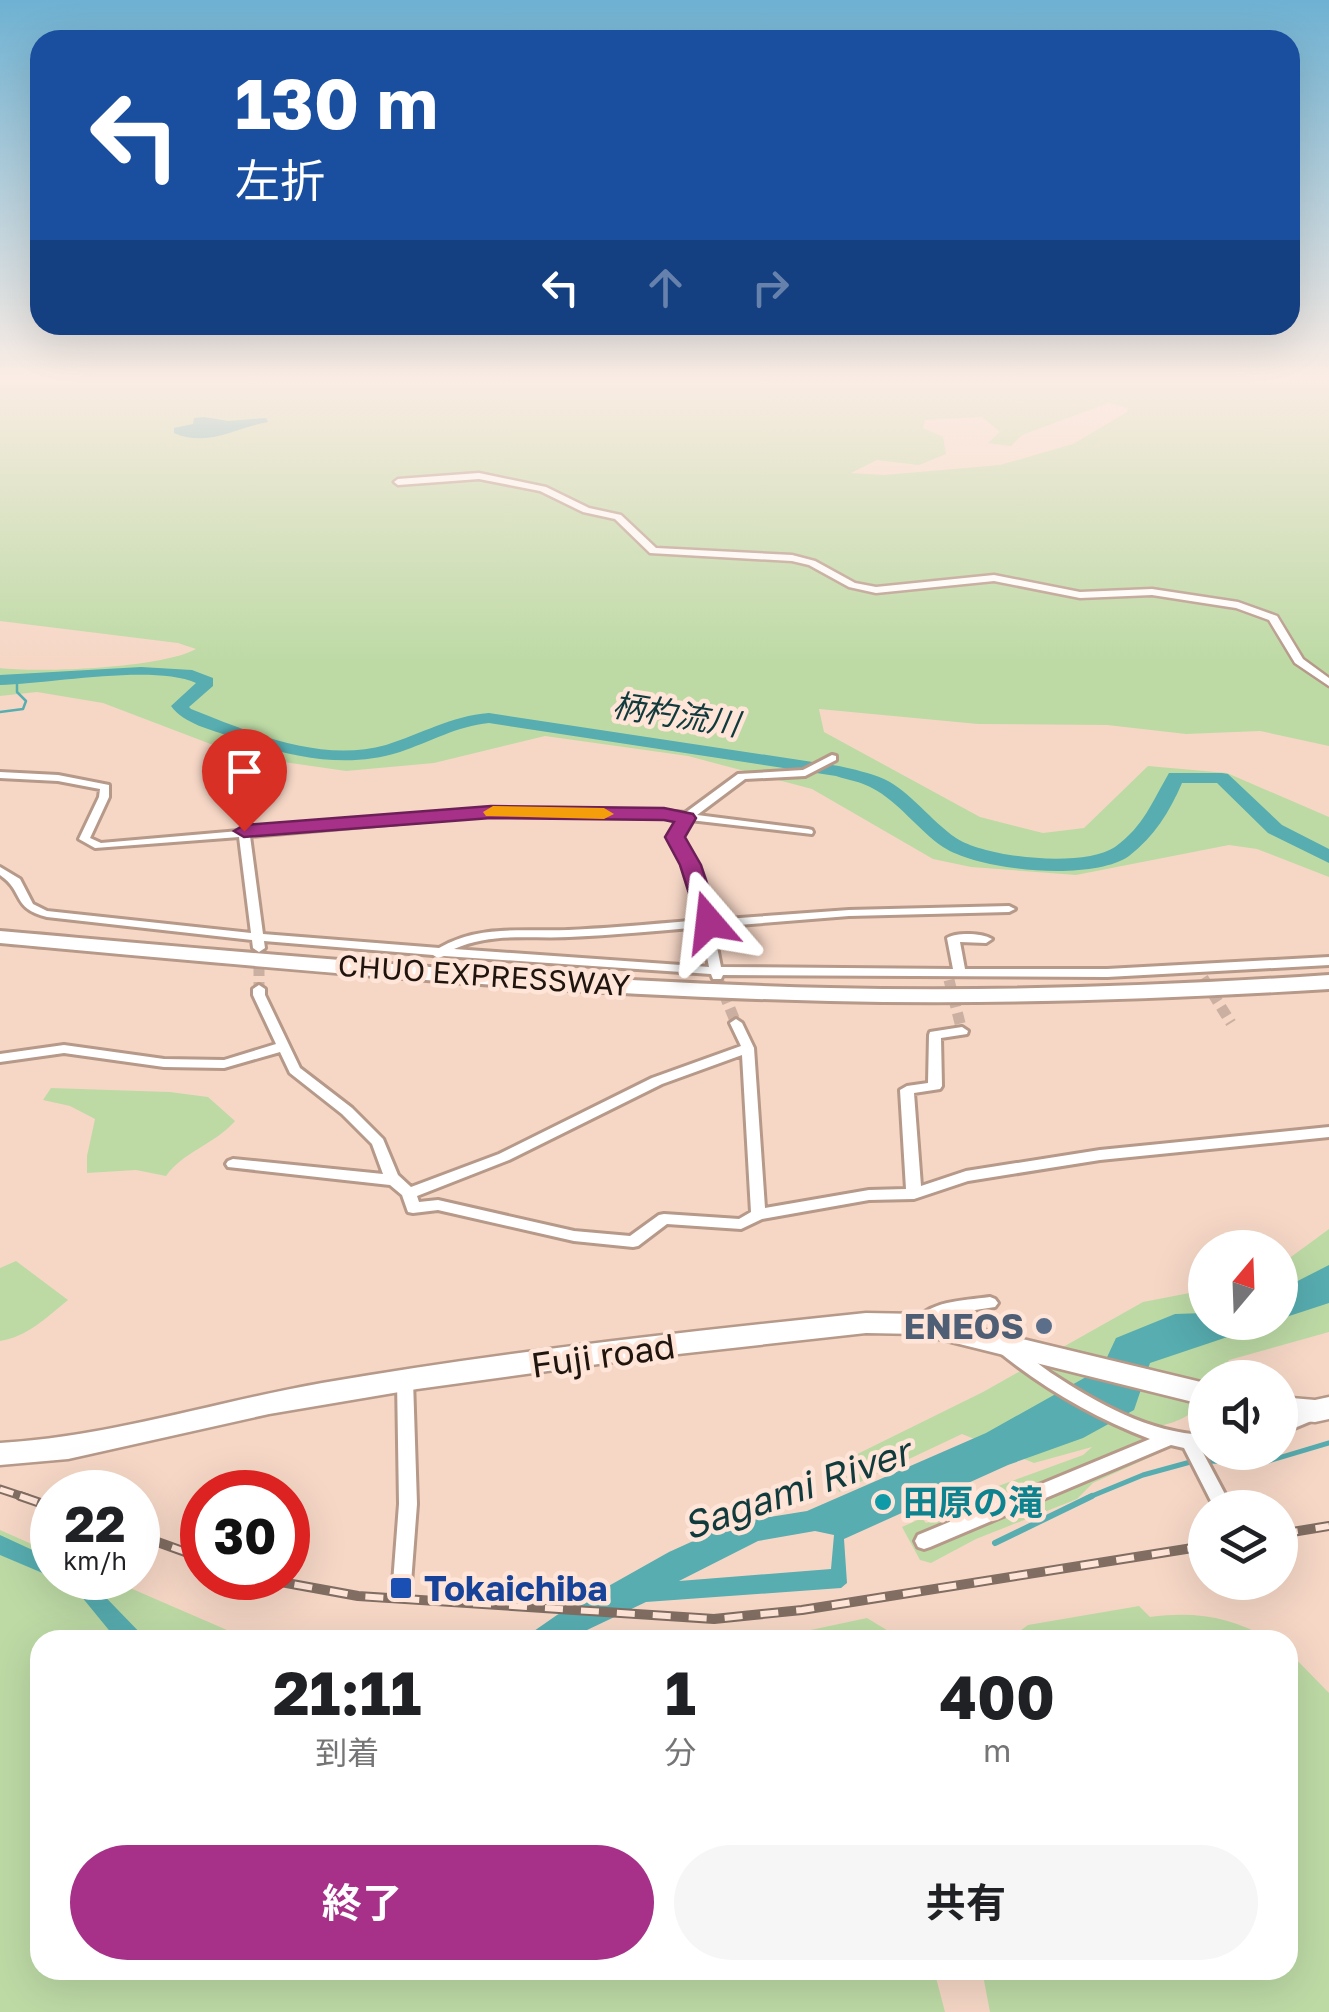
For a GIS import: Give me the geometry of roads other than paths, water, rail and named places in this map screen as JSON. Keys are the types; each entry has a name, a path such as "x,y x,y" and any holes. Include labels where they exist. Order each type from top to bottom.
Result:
{"highway":[{"name":"CHUO EXPRESSWAY","path":"0,937 406,972 810,993 1068,994 1329,982"},
{"name":"CHUO EXPRESSWAY","path":"0,952 432,988 812,1006 1073,1007 1329,996"},
{"name":"Fuji road","path":"0,1454 89,1444 268,1403 405,1380 866,1323 919,1324 1000,1344 1049,1365 1188,1390"}],"street":[{"path":"398,482 479,476 543,489 586,510 618,517 653,551 792,558 852,585 876,590 994,578 1080,595 1152,592 1238,605 1273,618 1299,661 1329,683"},
{"path":"716,974 709,922 690,865 675,837 686,818 742,776 806,773 832,758"},
{"path":"0,774 58,778 105,787 84,839 99,846 491,812 664,814 808,832"},
{"path":"244,831 256,941"},
{"path":"0,870 16,881 22,902 32,911 256,941 716,974 1202,973 1329,961"},
{"path":"438,954 460,942 530,930 564,934 849,913 1009,910"},
{"path":"952,975 954,938 986,939"},
{"path":"259,989 295,1070 347,1111 378,1142 394,1180 409,1193 413,1208 438,1205 574,1236 634,1242 664,1219 741,1224 758,1214 870,1195 914,1194 966,1176 1100,1155 1329,1132"},
{"path":"736,1023 748,1048 758,1214"},
{"path":"914,1194 907,1090 935,1086 935,1035 962,1030"},
{"path":"0,1058 64,1050 164,1063 224,1064 285,1046"},
{"path":"409,1193 504,1157 657,1082 748,1048"},
{"path":"233,1164 394,1180"},
{"path":"919,1324 938,1310 990,1303"},
{"path":"1049,1365 1134,1428 1188,1447"},
{"path":"402,1583 408,1504 405,1380"},
{"path":"1298,1420 1322,1410"},
{"path":"924,1542 1170,1438"}],"water":[{"path":"1329,1265 1329,1303 1298,1313 1298,1281"},
{"path":"1175,1314 1188,1314 1188,1340 1218,1340 1150,1363 1134,1410 1083,1438 1008,1465 844,1539 847,1583 841,1588 646,1602 587,1630 535,1630 669,1552 733,1523 807,1511 986,1433 1102,1368 1116,1338","holes":["815,1531 834,1535 831,1569 679,1581 758,1541"]},
{"path":"0,1535 30,1549 30,1568 0,1555"},
{"path":"84,1600 108,1600 137,1630 109,1630"}],"waterway":[{"name":"柄杓流川","path":"0,680 141,672 192,675 207,682 180,706 185,713 284,748 336,756 387,750 462,722 489,718 839,771 879,784 952,844 989,858 1045,864 1100,861 1121,852 1160,813 1175,777 1222,778 1275,829 1329,857"},
{"path":"0,712 23,709 26,701 17,692 17,680"},
{"path":"1298,1452 1329,1443"},
{"path":"1087,1498 1143,1475 1188,1463"},
{"path":"995,1543 1092,1496"}],"tunnel":[{"path":"259,948 259,989"},
{"path":"717,977 736,1023"},
{"path":"1203,978 1231,1023"},
{"path":"949,980 962,1031"}],"railway":[{"path":"0,1489 27,1498"},
{"path":"20,1496 30,1499"},
{"path":"1298,1531 1329,1526"},
{"path":"160,1543 180,1550"},
{"path":"310,1587 358,1596 714,1619 802,1610 1188,1549"}],"place":[{"name":"ENEOS","path":"1044,1326"},
{"name":"田原の滝","path":"883,1502"},
{"name":"Tokaichiba","path":"401,1588"}],"water label":[{"name":"Sagami River","path":"796,1488"}]}
